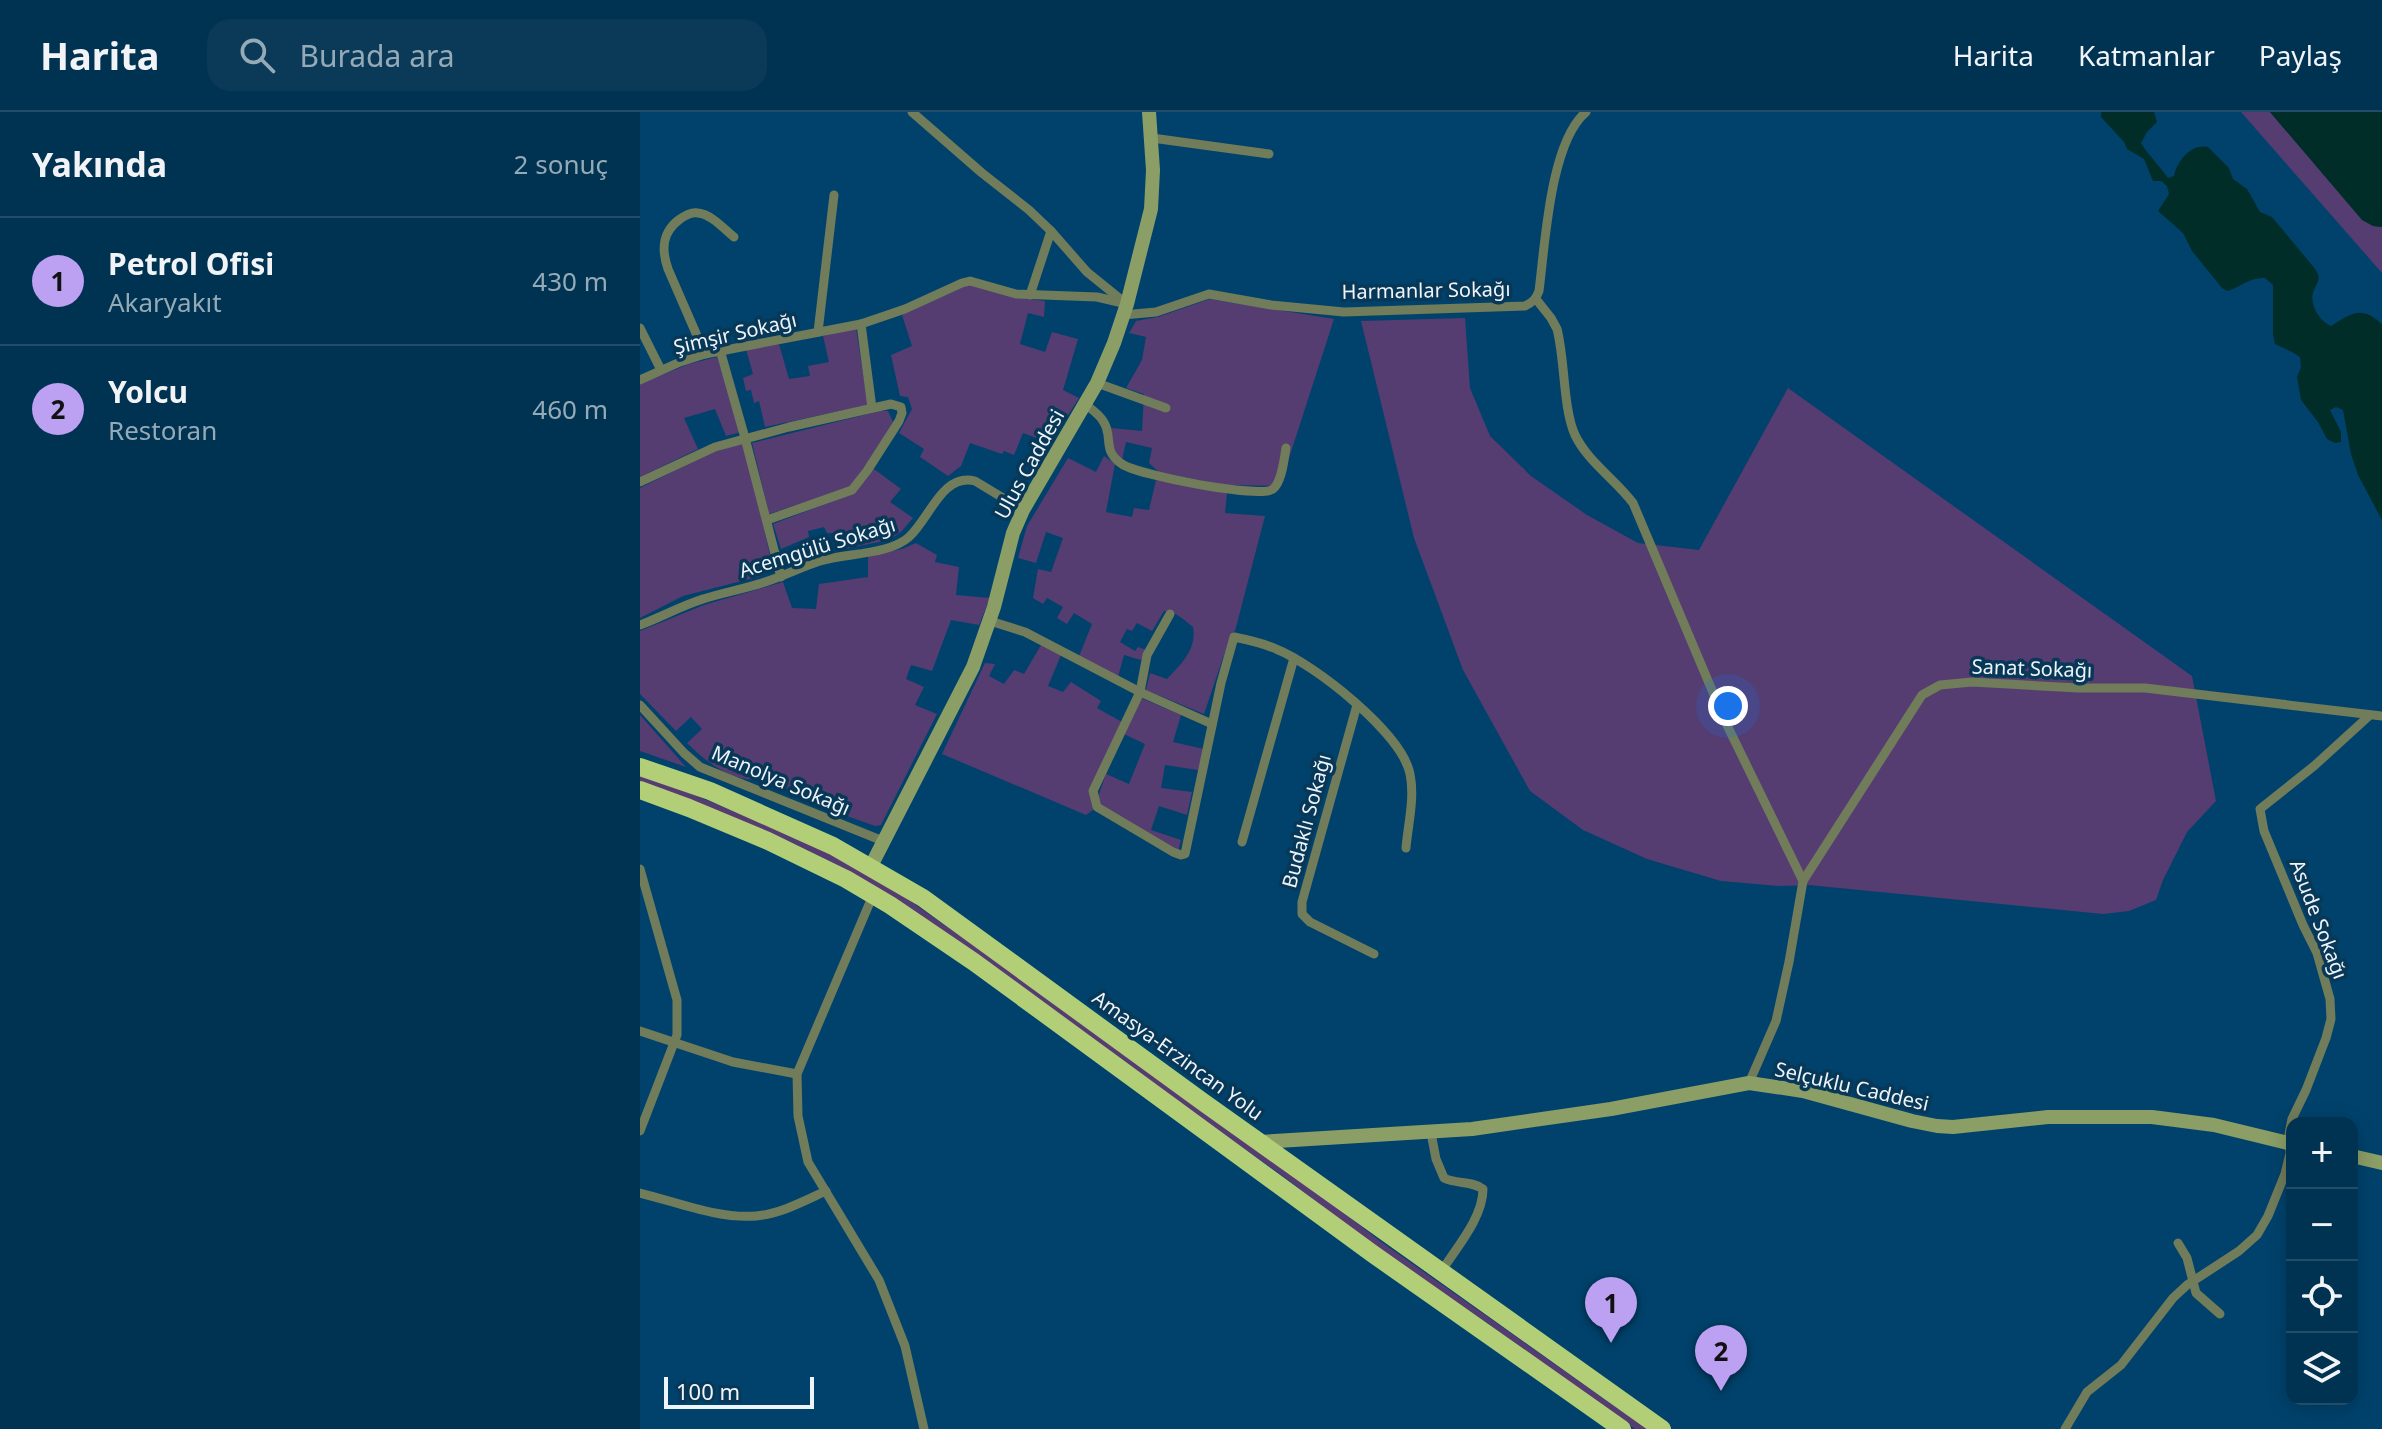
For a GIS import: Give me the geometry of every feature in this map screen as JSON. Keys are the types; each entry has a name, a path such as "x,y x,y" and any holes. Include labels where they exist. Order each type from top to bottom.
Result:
{"highway":[{"name":"Amasya-Erzincan Yolu","path":"640,767 735,801 833,846 923,898 1662,1429"},
{"path":"640,790 768,841 873,895 974,962 1373,1254 1622,1429"}],"street":[{"path":"912,112 1051,231 1125,310"},
{"name":"Ulus Caddesi","path":"871,866 965,685 990,621 1013,533 1023,510 1097,383 1125,310 1151,209 1152,138 1149,112"},
{"name":"Harmanlar Sokağı","path":"1125,310 1156,312 1209,294 1271,305 1352,312 1525,306 1536,299 1558,164 1577,120 1586,112"},
{"path":"1152,138 1269,154"},
{"name":"Şimşir Sokağı","path":"818,332 834,195"},
{"path":"705,354 668,269 663,243 675,223 692,213 703,214 734,237"},
{"path":"1030,295 1051,231"},
{"name":"Şimşir Sokağı","path":"640,380 720,350 861,324 905,309 962,283 979,283 1030,295 1097,297 1125,310"},
{"path":"1536,299 1557,329 1574,433 1585,451 1633,503 1725,721 1803,881"},
{"path":"861,324 872,408"},
{"name":"Şimşir Sokağı","path":"640,328 661,370"},
{"path":"720,350 781,577"},
{"path":"1097,383 1166,408"},
{"path":"1085,404 1105,424 1108,448 1116,460 1128,468 1158,476 1226,489 1268,491 1277,482 1286,448"},
{"path":"640,482 692,457 745,438 872,408 901,407 902,413 858,484 845,493 767,520"},
{"name":"Acemgülü Sokağı","path":"640,625 700,600 781,577 821,561 882,549 903,541 950,485 961,480 975,481 1023,510"},
{"path":"1170,614 1147,655 1140,692 1093,791 1097,807 1181,855 1185,854 1221,683 1234,637 1276,649 1294,658 1373,717 1387,733 1406,761 1410,774 1411,802 1406,848"},
{"path":"990,621 1025,632 1140,692 1212,724"},
{"path":"1242,842 1294,658"},
{"name":"Sanat Sokağı","path":"1749,1083 1776,1021 1803,881 1922,695 1940,685 1972,682 2066,688 2145,688 2382,716"},
{"name":"Manolya Sokağı","path":"640,705 700,767 883,841"},
{"name":"Budaklı Sokağı","path":"1357,705 1302,902 1302,914 1310,922 1374,954"},
{"name":"Asude Sokağı","path":"2293,1117 2326,1038 2331,1019 2330,999 2317,953 2264,831 2260,809 2370,715"},
{"path":"640,869 677,1000 677,1035 640,1131"},
{"path":"873,895 797,1074 798,1116 808,1162 879,1280 905,1346 924,1429"},
{"path":"640,1031 733,1062 797,1074"},
{"name":"Selçuklu Caddesi","path":"1260,1142 1486,1128 1583,1114 1749,1083 1803,1091 1937,1126 2064,1116 2141,1116 2214,1125 2286,1143"},
{"path":"1431,1133 1436,1159 1444,1178 1478,1185 1483,1189 1471,1224 1441,1272"},
{"path":"2358,1157 2382,1163"},
{"name":"Asude Sokağı","path":"2065,1429 2087,1392 2121,1365 2173,1298 2239,1251 2262,1228 2286,1169"},
{"path":"640,1193 727,1215 757,1216 788,1208 826,1191"},
{"path":"2178,1243 2187,1258 2196,1293 2220,1314"}],"shaded area":[{"path":"2101,112 2154,112 2157,122 2141,143 2168,178 2174,176 2178,165 2191,150 2208,147 2229,168 2233,179 2247,189 2260,212 2272,217 2316,270 2319,277 2312,300 2322,320 2331,326 2351,315 2362,313 2382,324 2382,520 2358,475 2343,410 2336,407 2330,410 2341,432 2341,442 2335,443 2327,439 2301,400 2297,377 2301,367 2300,357 2275,344 2273,285 2265,278 2254,279 2227,291 2222,288 2192,251 2183,233 2158,211 2169,194 2167,186 2161,181 2153,181 2144,159 2127,149 2101,117"},
{"path":"2241,112 2270,112 2362,219 2373,226 2382,227 2382,273"},
{"path":"2270,112 2382,112 2382,227 2362,220"},
{"path":"968,285 1012,297 1045,301 1044,317 1028,313 1020,344 1045,352 1052,332 1078,339 1063,390 1079,398 1050,443 1023,433 1014,455 970,443 961,466 948,476 920,457 924,449 899,433 912,409 908,397 900,396 891,355 912,346 902,315"},
{"path":"1210,299 1334,319 1280,486 1224,485 1159,472 1149,463 1152,448 1126,442 1122,460 1114,449 1111,428 1142,431 1144,394 1126,388 1142,360 1146,337 1129,333 1136,321 1158,317"},
{"path":"1465,318 1470,388 1490,436 1531,476 1587,515 1638,543 1699,550 1788,388 2192,676 2216,801 2187,832 2156,900 2129,911 2103,914 1809,885 1721,881 1647,859 1583,830 1530,791 1463,670 1414,538 1361,321"},
{"path":"856,328 868,405 765,427 759,401 754,403 751,390 746,391 743,378 753,374 746,349 779,344 789,379 810,376 808,366 829,362 823,336"},
{"path":"717,357 741,432 726,436 715,409 684,418 698,449 640,477 640,384 689,364"},
{"path":"888,411 893,422 863,471 849,487 769,514 752,443"},
{"path":"744,443 773,568 761,576 683,596 640,618 640,488 710,453"},
{"path":"1104,456 1115,464 1106,512 1132,517 1134,508 1149,510 1156,480 1227,493 1225,513 1265,516 1235,631 1231,634 1204,714 1146,690 1150,673 1167,679 1190,650 1193,627 1180,617 1164,611 1152,631 1137,623 1132,631 1127,629 1120,642 1135,651 1138,647 1146,650 1141,660 1124,655 1118,677 1079,656 1092,624 1074,613 1067,624 1057,618 1063,607 1047,598 1043,604 1033,598 1038,569 1051,572 1063,538 1046,532 1036,563 1018,558 1027,526 1068,458 1096,472"},
{"path":"874,469 901,489 890,502 913,518 901,532 889,540 839,550 834,533 827,533 824,527 808,531 809,537 781,549 773,524 846,496"},
{"path":"916,543 937,555 935,562 959,567 956,595 990,598 979,625 951,620 932,671 911,665 906,679 924,687 915,705 937,714 881,825 875,826 808,802 769,777 746,779 724,772 687,743 702,729 691,717 676,731 640,694 640,631 704,605 783,582 792,608 816,609 819,584 868,577 868,556"},
{"path":"1041,645 1061,655 1048,686 1063,692 1071,682 1101,701 1097,708 1122,722 1091,799 1093,810 1086,815 942,754 985,663 995,664 989,676 1004,684 1014,670 1024,674"},
{"path":"1141,698 1181,715 1173,742 1204,749 1198,770 1165,765 1161,788 1192,792 1187,815 1159,806 1151,830 1181,840 1178,851 1102,807 1098,797 1106,774 1129,784 1145,744 1124,734"},
{"path":"640,715 686,767 640,751"},
{"path":"640,776 783,831 856,866 893,889 1292,1173 1380,1241 1647,1429 1635,1429 1379,1249 1276,1171 846,869 793,843 640,783"}],"place":[{"name":"Petrol Ofisi","path":"1611,1343"},
{"name":"Yolcu","path":"1721,1391"}]}
